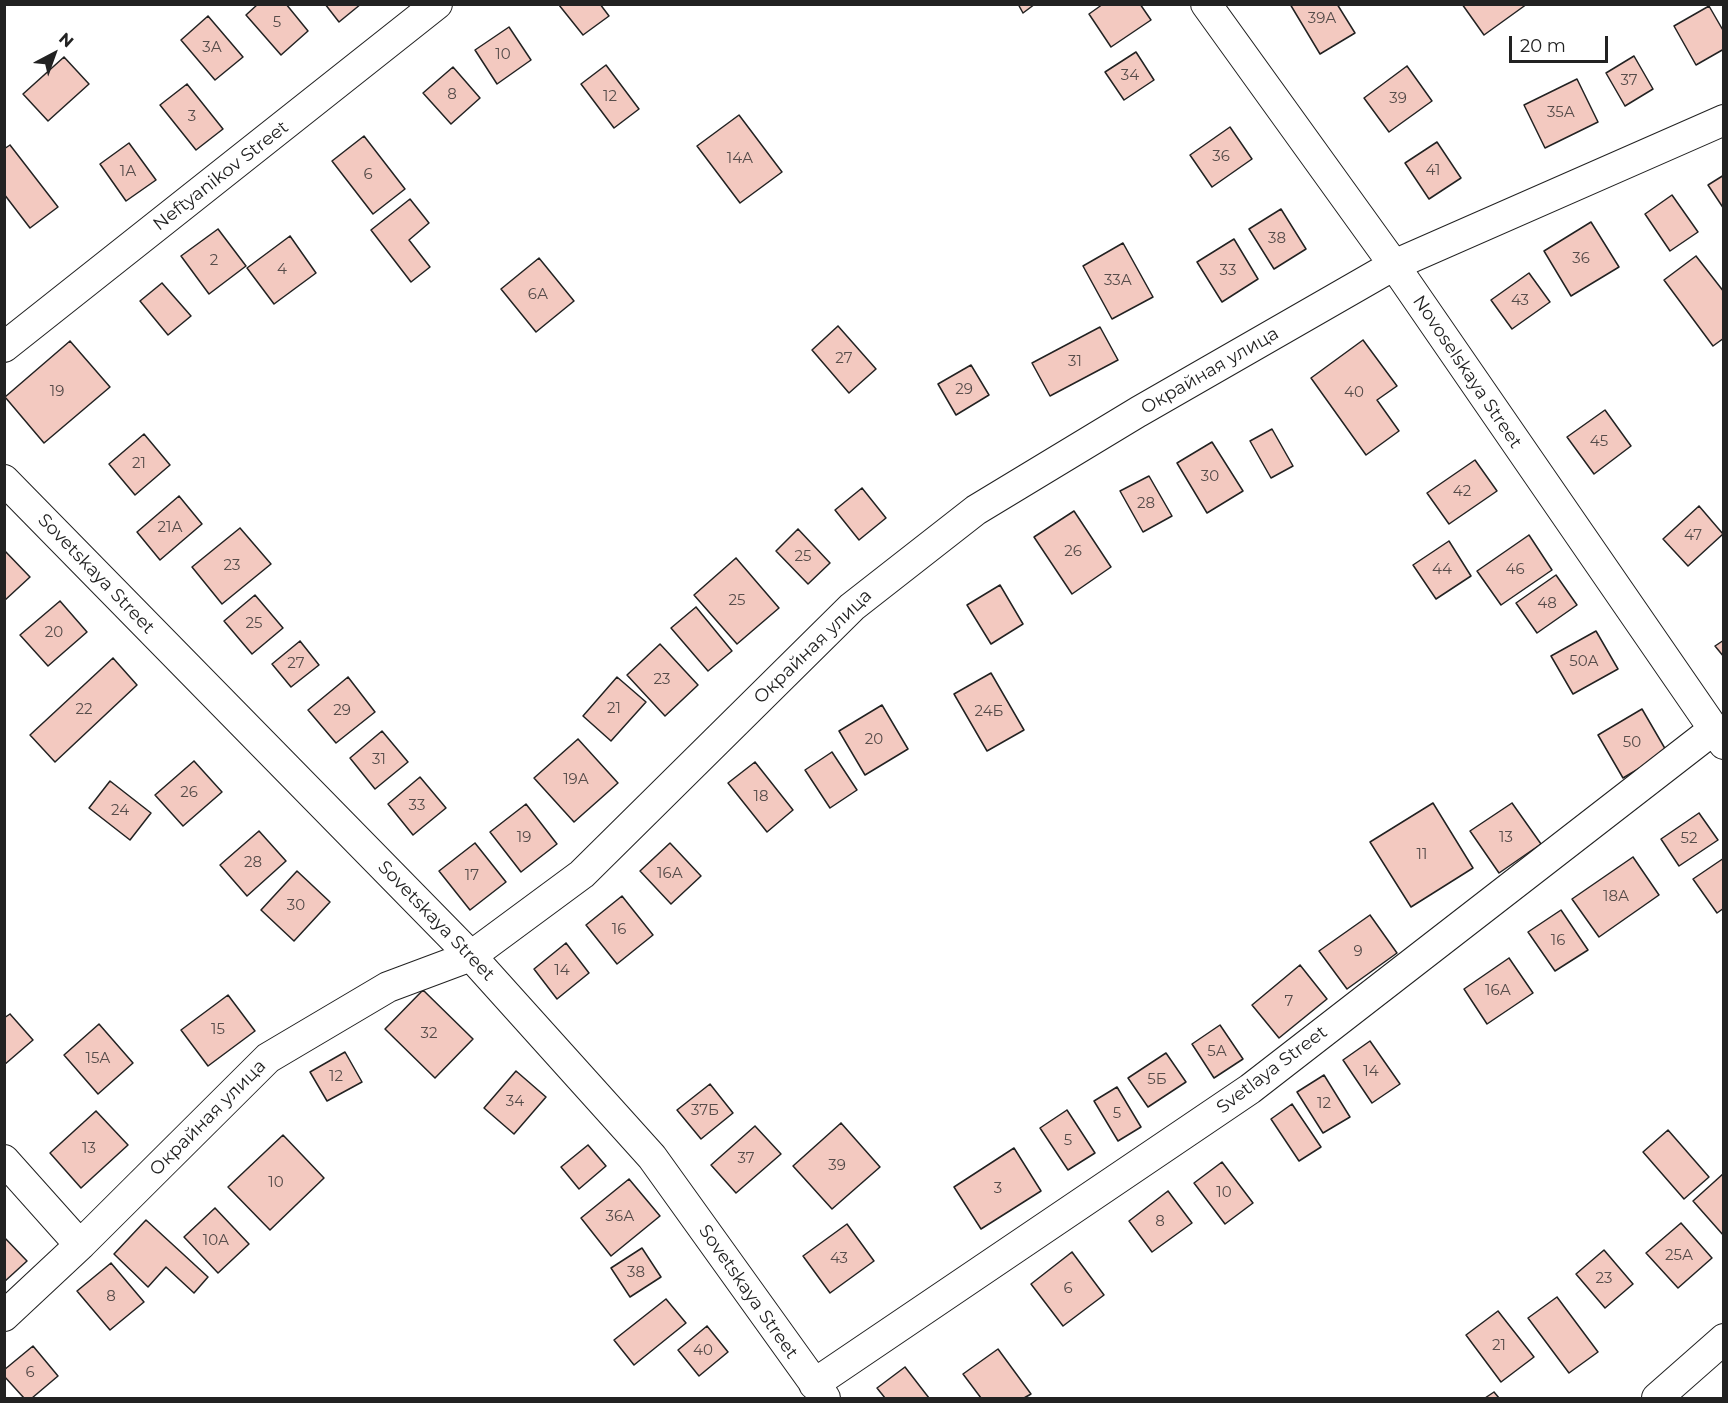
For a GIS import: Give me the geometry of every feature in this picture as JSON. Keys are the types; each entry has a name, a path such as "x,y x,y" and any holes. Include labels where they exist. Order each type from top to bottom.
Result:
{"street":[{"name":"Neftyanikov Street","path":"4,347 437,4"},
{"name":"Novoselskaya Street","path":"1206,4 1394,265 1718,737"},
{"name":"Окрайная улица","path":"4,1316 80,1245 268,1058 388,987 471,956 582,874 852,607 976,510 1138,412 1394,265 1724,120"},
{"name":"Sovetskaya Street","path":"4,480 471,956 652,1157 819,1391"},
{"name":"Svetlaya Street","path":"819,1391 1250,1089 1718,737"},
{"path":"4,1160 80,1245"},
{"path":"1657,1398 1724,1339"}],"building":[{"path":"258,4 286,4 308,31 281,55 246,15"},
{"path":"325,4 361,4 339,22"},
{"path":"600,4 609,16 583,35 559,5"},
{"path":"1018,4 1035,4 1023,13"},
{"path":"1103,4 1140,4 1151,20 1111,47 1089,14"},
{"path":"1290,4 1337,4 1355,33 1320,54"},
{"path":"1462,4 1527,4 1484,35"},
{"path":"1709,6 1724,32 1724,49 1696,65 1674,26"},
{"path":"208,16 243,57 215,80 181,40"},
{"path":"509,27 531,60 497,84 475,50"},
{"path":"1136,52 1154,80 1124,100 1105,72"},
{"path":"1634,56 1653,89 1625,106 1606,73"},
{"path":"64,57 89,84 48,121 23,94"},
{"path":"606,65 639,109 614,128 581,84"},
{"path":"1407,66 1432,101 1389,132 1364,98"},
{"path":"453,67 480,98 451,124 423,93"},
{"path":"1577,79 1598,122 1545,148 1524,105"},
{"path":"187,84 223,129 196,150 160,105"},
{"path":"739,115 782,172 740,203 697,146"},
{"path":"1230,127 1252,159 1212,187 1190,155"},
{"path":"364,136 405,189 373,214 332,161"},
{"path":"1437,142 1461,178 1429,199 1405,163"},
{"path":"129,143 156,180 126,201 100,164"},
{"path":"10,145 58,207 30,228 4,194 4,149"},
{"path":"1724,175 1724,209 1708,185"},
{"path":"1672,195 1698,232 1670,251 1645,214"},
{"path":"410,199 429,223 409,240 430,267 411,282 371,230"},
{"path":"1281,209 1306,249 1274,269 1249,229"},
{"path":"1591,222 1619,267 1571,296 1544,251"},
{"path":"218,229 246,266 209,294 181,256"},
{"path":"290,236 316,273 274,304 247,268"},
{"path":"1234,239 1258,279 1222,302 1197,262"},
{"path":"1123,243 1153,297 1112,319 1083,266"},
{"path":"1696,256 1724,292 1724,338 1713,346 1664,280"},
{"path":"539,258 574,301 536,332 501,289"},
{"path":"1529,273 1550,302 1512,329 1491,300"},
{"path":"162,283 191,316 168,335 140,301"},
{"path":"838,326 876,369 849,393 812,350"},
{"path":"1100,327 1118,360 1050,396 1032,363"},
{"path":"1363,340 1397,386 1377,400 1399,431 1366,455 1311,378"},
{"path":"70,341 110,387 44,443 5,397"},
{"path":"971,365 989,395 956,415 938,384"},
{"path":"1605,410 1631,446 1594,474 1567,437"},
{"path":"1272,429 1293,466 1271,478 1250,441"},
{"path":"144,434 170,465 135,495 109,464"},
{"path":"1212,442 1243,491 1207,513 1177,463"},
{"path":"1475,460 1497,491 1449,524 1427,493"},
{"path":"1149,476 1172,516 1143,532 1120,491"},
{"path":"862,488 886,518 859,540 835,510"},
{"path":"179,496 202,524 160,560 137,532"},
{"path":"1699,506 1723,534 1688,566 1663,539"},
{"path":"1074,511 1111,567 1072,594 1034,537"},
{"path":"240,528 271,564 222,604 192,567"},
{"path":"798,529 830,563 808,584 776,551"},
{"path":"1529,535 1552,570 1501,605 1477,571"},
{"path":"1449,541 1471,576 1436,599 1413,565"},
{"path":"4,550 30,577 4,601"},
{"path":"736,558 779,608 737,644 694,595"},
{"path":"1556,575 1577,605 1537,633 1516,603"},
{"path":"1000,585 1023,624 991,644 967,605"},
{"path":"255,595 283,628 252,654 224,621"},
{"path":"60,601 87,632 48,666 20,635"},
{"path":"696,607 732,651 708,671 671,628"},
{"path":"1596,631 1618,669 1573,694 1551,656"},
{"path":"1724,640 1724,657 1715,646"},
{"path":"300,641 319,665 291,687 272,664"},
{"path":"660,644 698,685 665,716 627,675"},
{"path":"113,658 137,685 55,762 30,735"},
{"path":"991,673 1024,730 987,751 954,694"},
{"path":"348,677 375,712 336,743 308,710"},
{"path":"617,677 646,702 611,741 583,716"},
{"path":"882,705 908,749 865,775 839,731"},
{"path":"1642,709 1667,752 1623,778 1598,735"},
{"path":"382,731 408,762 375,789 350,758"},
{"path":"578,739 618,783 574,822 534,778"},
{"path":"832,752 857,790 830,808 805,770"},
{"path":"194,761 222,792 183,826 155,795"},
{"path":"755,762 793,810 767,832 728,783"},
{"path":"420,777 446,808 413,835 388,804"},
{"path":"110,781 151,813 130,840 89,808"},
{"path":"1433,803 1473,868 1411,907 1370,842"},
{"path":"1512,803 1541,844 1499,873 1470,831"},
{"path":"526,804 557,844 521,872 490,832"},
{"path":"1699,813 1718,840 1679,866 1661,839"},
{"path":"259,831 286,861 247,896 220,865"},
{"path":"475,843 506,882 470,910 439,871"},
{"path":"670,843 701,876 671,904 640,871"},
{"path":"1633,857 1659,895 1599,937 1572,899"},
{"path":"1724,858 1724,908 1717,913 1693,879"},
{"path":"297,871 330,902 294,941 261,910"},
{"path":"622,896 653,935 617,964 586,925"},
{"path":"1561,910 1588,950 1555,971 1528,932"},
{"path":"1370,915 1397,953 1347,989 1319,951"},
{"path":"566,943 589,973 557,999 534,969"},
{"path":"1509,958 1533,993 1487,1024 1464,989"},
{"path":"1300,965 1327,999 1279,1038 1252,1005"},
{"path":"423,990 473,1039 435,1078 385,1029"},
{"path":"228,995 255,1031 208,1066 181,1030"},
{"path":"10,1014 33,1040 4,1065 4,1018"},
{"path":"99,1024 133,1063 98,1094 64,1055"},
{"path":"1220,1025 1243,1059 1214,1078 1192,1044"},
{"path":"1370,1041 1400,1084 1372,1103 1343,1060"},
{"path":"345,1052 362,1082 327,1101 310,1072"},
{"path":"1166,1053 1186,1082 1148,1107 1128,1078"},
{"path":"516,1071 546,1097 514,1134 484,1108"},
{"path":"1324,1075 1350,1117 1323,1133 1297,1092"},
{"path":"710,1084 733,1113 701,1139 677,1110"},
{"path":"1117,1087 1141,1127 1118,1141 1094,1101"},
{"path":"1292,1104 1321,1147 1299,1161 1271,1119"},
{"path":"1067,1110 1095,1153 1068,1170 1040,1128"},
{"path":"96,1111 128,1145 81,1188 50,1153"},
{"path":"841,1123 880,1167 832,1209 793,1166"},
{"path":"755,1126 781,1154 736,1193 711,1165"},
{"path":"1668,1130 1709,1177 1684,1199 1643,1152"},
{"path":"283,1135 324,1178 270,1230 228,1187"},
{"path":"588,1145 606,1166 579,1189 561,1167"},
{"path":"1014,1148 1041,1191 981,1229 954,1187"},
{"path":"1222,1162 1253,1203 1225,1224 1194,1183"},
{"path":"1724,1173 1724,1236 1693,1201"},
{"path":"629,1179 660,1216 611,1256 581,1218"},
{"path":"1168,1191 1192,1223 1152,1252 1129,1221"},
{"path":"215,1208 249,1244 218,1273 184,1237"},
{"path":"146,1220 208,1277 194,1293 166,1267 148,1287 114,1254"},
{"path":"1681,1223 1712,1258 1678,1288 1646,1253"},
{"path":"847,1224 874,1261 830,1293 803,1256"},
{"path":"4,1237 27,1261 4,1282"},
{"path":"642,1248 661,1277 630,1297 611,1268"},
{"path":"1604,1250 1633,1284 1605,1308 1576,1274"},
{"path":"1072,1252 1104,1295 1063,1326 1031,1284"},
{"path":"111,1263 144,1302 110,1330 77,1291"},
{"path":"1557,1297 1598,1352 1569,1373 1528,1318"},
{"path":"666,1299 686,1323 634,1365 614,1340"},
{"path":"1498,1311 1534,1357 1501,1382 1466,1335"},
{"path":"707,1326 728,1352 699,1376 678,1350"},
{"path":"33,1346 58,1376 32,1398 24,1398 4,1376 4,1370"},
{"path":"998,1349 1031,1394 1024,1398 981,1398 963,1374"},
{"path":"905,1367 929,1398 885,1398 877,1388"},
{"path":"1494,1392 1499,1398 1485,1398"}]}
